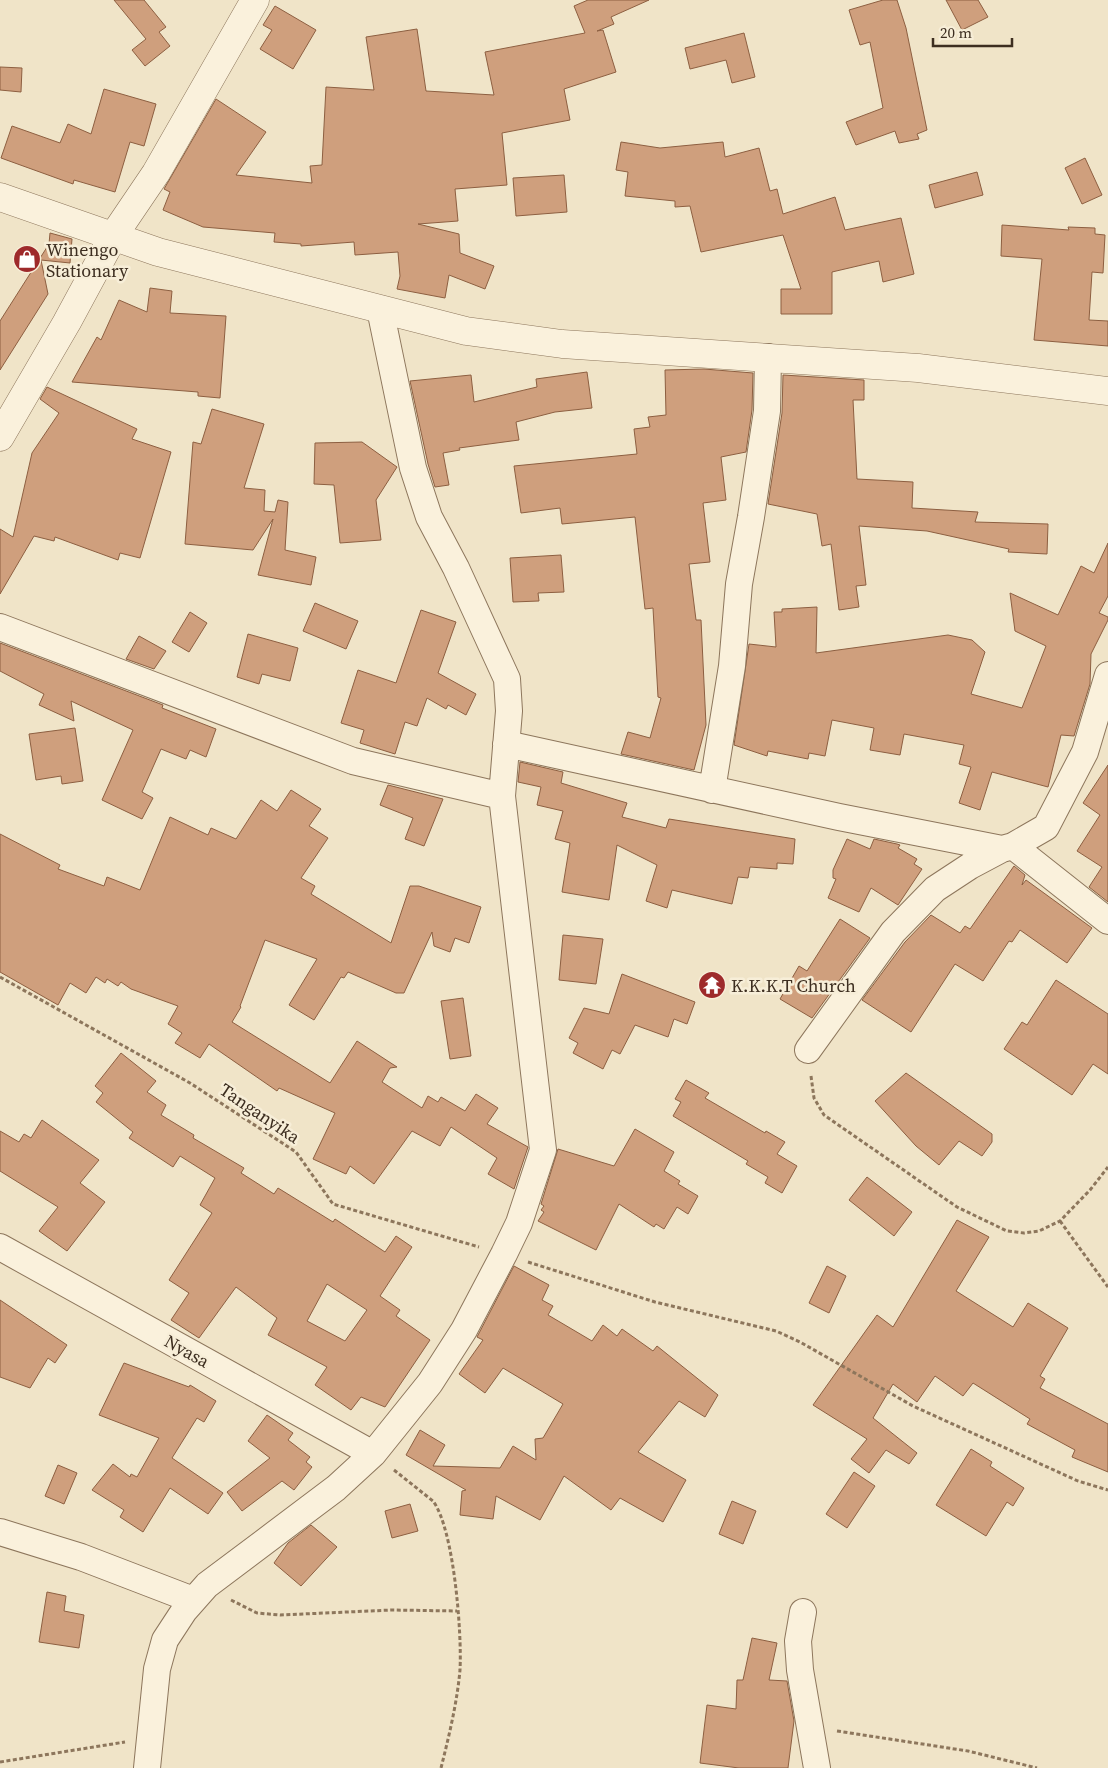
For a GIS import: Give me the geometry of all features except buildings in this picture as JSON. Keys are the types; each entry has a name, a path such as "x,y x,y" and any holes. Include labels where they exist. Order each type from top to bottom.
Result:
{"street":[{"path":"0,437 67,322 114,235 156,173 255,0"},
{"path":"0,197 114,235 158,252 466,330 562,344 918,368 1108,391"},
{"path":"147,1768 157,1669 165,1640 200,1592 336,1488 373,1454 430,1383 464,1330 504,1254 522,1214 543,1150 502,796 508,711 507,679 456,568 429,517 413,468 380,309"},
{"path":"712,790 732,666 739,584 752,517 767,412 768,357"},
{"path":"0,627 353,761 502,796"},
{"path":"808,1050 893,932 935,889 970,866 1046,827 1085,752 1108,675"},
{"path":"506,744 712,790 1007,848 1108,921"},
{"name":"Nyasa","path":"0,1247 373,1454"},
{"path":"0,1532 200,1592"},
{"path":"803,1612 798,1640 809,1728 817,1768"}],"path":[{"name":"Tanganyika","path":"0,977 190,1083 296,1152 333,1204 504,1254 655,1302 776,1331 800,1342 922,1410 1078,1481 1108,1490"},
{"path":"808,1050 814,1098 824,1115 958,1207 1007,1231 1024,1233 1039,1231 1060,1221 1090,1190 1108,1167"},
{"path":"1060,1221 1108,1287"},
{"path":"373,1454 433,1500 438,1506 447,1533 454,1573 460,1669 454,1712 440,1768"},
{"path":"200,1592 257,1613 280,1615 392,1610 457,1611"},
{"path":"809,1728 892,1738 968,1751 1037,1768"},
{"path":"0,1762 150,1738"}],"place":[{"name":"Winengo Stationary","path":"27,259"},
{"name":"K.K.K.T Church","path":"712,985"}]}
